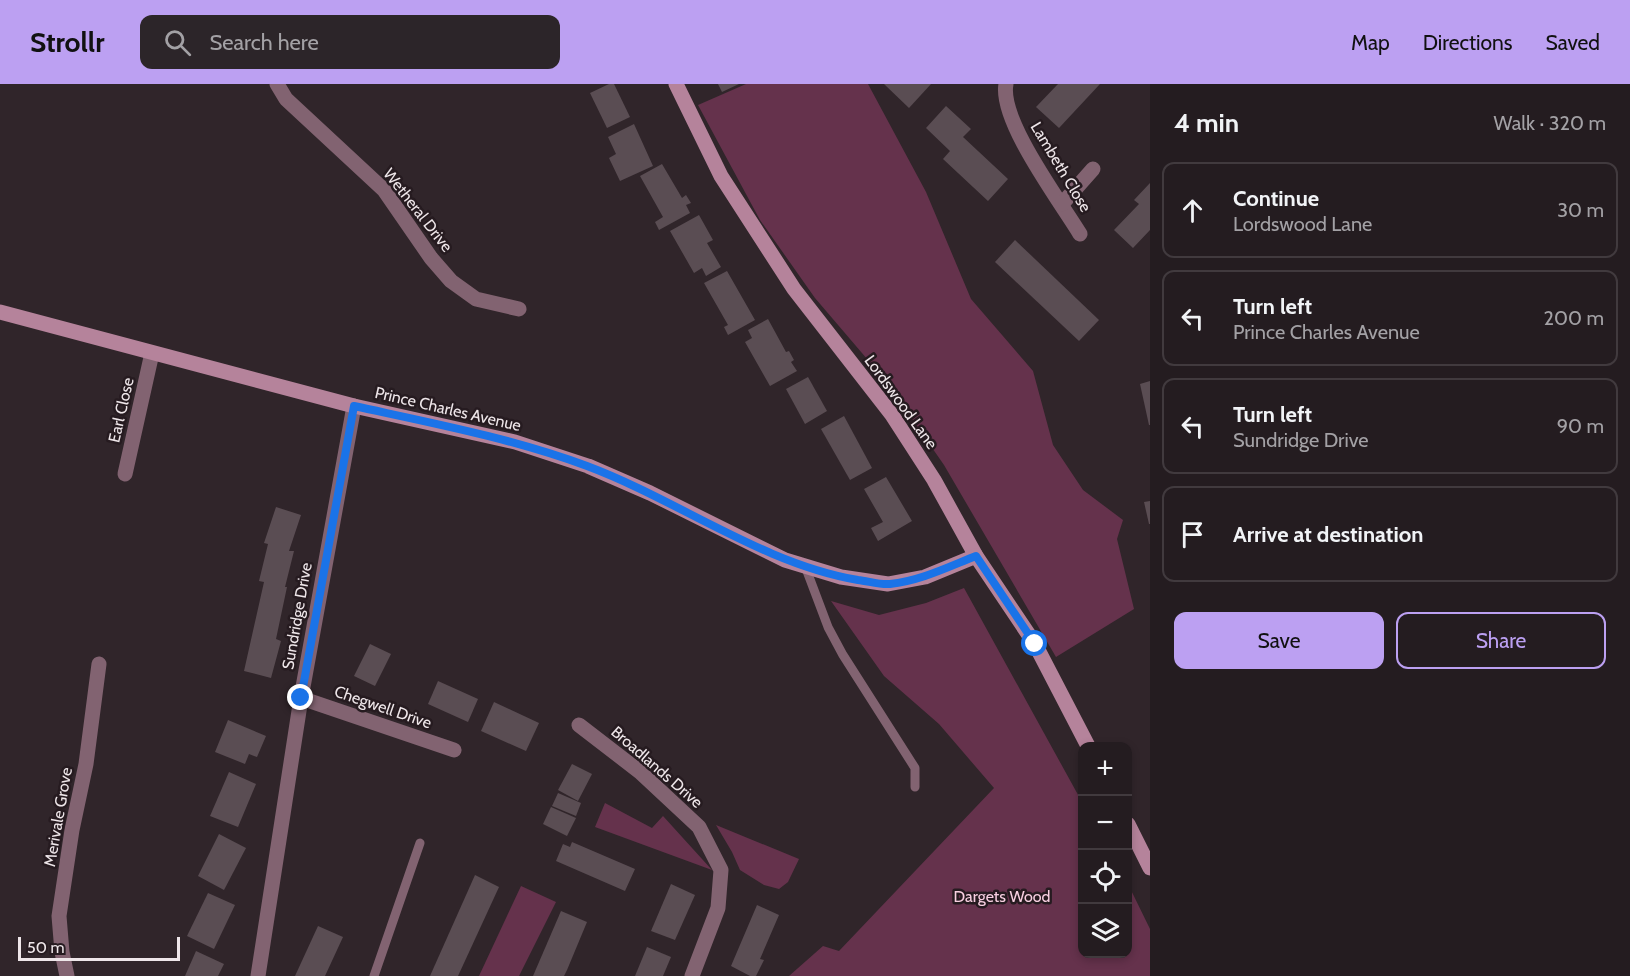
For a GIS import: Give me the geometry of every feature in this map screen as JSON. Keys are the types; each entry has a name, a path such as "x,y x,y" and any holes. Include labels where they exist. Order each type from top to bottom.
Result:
{"street":[{"name":"Wetheral Drive","path":"277,84 286,99 384,190 431,258 451,281 476,299 519,309"},
{"name":"Lordswood Lane","path":"676,84 721,176 794,289 892,415 934,480 976,556 1035,644 1085,742"},
{"name":"Lambeth Close","path":"1006,84 1004,94 1020,137 1080,234"},
{"path":"1062,204 1093,168"},
{"name":"Prince Charles Avenue","path":"0,312 354,406 515,442 588,466 650,493 785,560 842,577 888,584 925,577 976,556"},
{"name":"Earl Close","path":"125,474 152,353"},
{"name":"Sundridge Drive","path":"258,976 301,698 354,406"},
{"name":"Merivale Grove","path":"67,976 59,916 72,830 86,764 99,664"},
{"name":"Chegwell Drive","path":"301,698 454,750"},
{"name":"Broadlands Drive","path":"579,725 640,772 699,827 721,870 718,908 692,976"},
{"path":"1132,832 1150,868"}],"lane":[{"path":"805,566 828,627 915,768 915,787"},
{"path":"374,976 420,843"}],"green space":[{"path":"746,84 868,84 926,192 971,299 1033,371 1053,445 1083,490 1123,520 1117,539 1134,609 1056,657 944,465 885,380 815,298 760,220 698,105"},
{"name":"Dargets Wood","path":"964,588 1078,795 1078,958 1132,958 1132,892 1150,929 1150,976 789,976 823,946 839,951 994,788 939,724 884,676 831,601 879,615 926,603"},
{"path":"605,803 652,828 663,816 712,870 595,827"},
{"path":"716,825 799,859 788,882 779,889 764,885 740,870"},
{"path":"521,886 556,902 519,976 479,976"}],"building":[{"path":"614,84 630,117 607,128 590,93"},
{"path":"718,84 739,84 722,92"},
{"path":"884,84 931,84 909,108"},
{"path":"1058,84 1100,84 1059,128 1036,107"},
{"path":"946,106 971,129 963,137 1008,179 988,201 943,159 950,151 926,128"},
{"path":"634,124 653,166 620,181 609,158 616,154 608,137"},
{"path":"662,164 682,198 686,195 691,203 686,205 690,213 659,230 655,222 663,217 640,176"},
{"path":"1150,183 1150,230 1133,248 1114,230 1139,204 1134,200"},
{"path":"699,215 713,240 707,243 721,267 706,276 702,268 694,273 670,231"},
{"path":"1015,240 1099,320 1079,341 995,262"},
{"path":"727,271 755,320 728,335 724,327 728,325 704,283"},
{"path":"768,319 786,352 789,351 794,360 791,362 797,371 770,386 745,342 752,338 748,330"},
{"path":"808,377 827,411 805,424 786,389"},
{"path":"1150,381 1150,425 1149,425 1140,384"},
{"path":"844,416 872,468 850,480 821,429"},
{"path":"886,477 912,521 878,541 871,528 883,522 864,489"},
{"path":"1150,501 1150,524 1149,524 1144,502"},
{"path":"276,507 301,515 289,551 294,551 276,639 281,641 271,678 244,671 264,582 259,581 268,544 264,543"},
{"path":"370,644 391,654 375,686 354,676"},
{"path":"438,681 478,699 468,722 428,704"},
{"path":"494,702 539,723 526,751 481,731"},
{"path":"228,720 266,736 257,757 249,754 245,764 215,752"},
{"path":"572,764 592,774 578,801 558,790"},
{"path":"229,772 256,784 238,827 210,816"},
{"path":"558,793 581,803 576,816 552,806"},
{"path":"551,807 576,818 567,836 543,824"},
{"path":"219,834 246,848 224,890 198,876"},
{"path":"572,842 635,869 625,891 556,861 563,844 570,847"},
{"path":"475,875 499,887 458,976 430,976"},
{"path":"671,884 695,895 675,940 651,931"},
{"path":"208,893 235,905 214,949 187,936"},
{"path":"757,905 779,915 760,959 764,960 756,976 750,976 731,966"},
{"path":"561,911 587,922 567,970 564,976 533,976"},
{"path":"318,926 343,937 325,976 295,976"},
{"path":"647,947 671,957 663,976 635,976"},
{"path":"196,951 224,964 218,976 185,976"}],"route":[{"path":"301,698 354,406 515,442 588,466 650,493 785,560 842,577 888,584 925,577 976,556 1035,644"}]}
